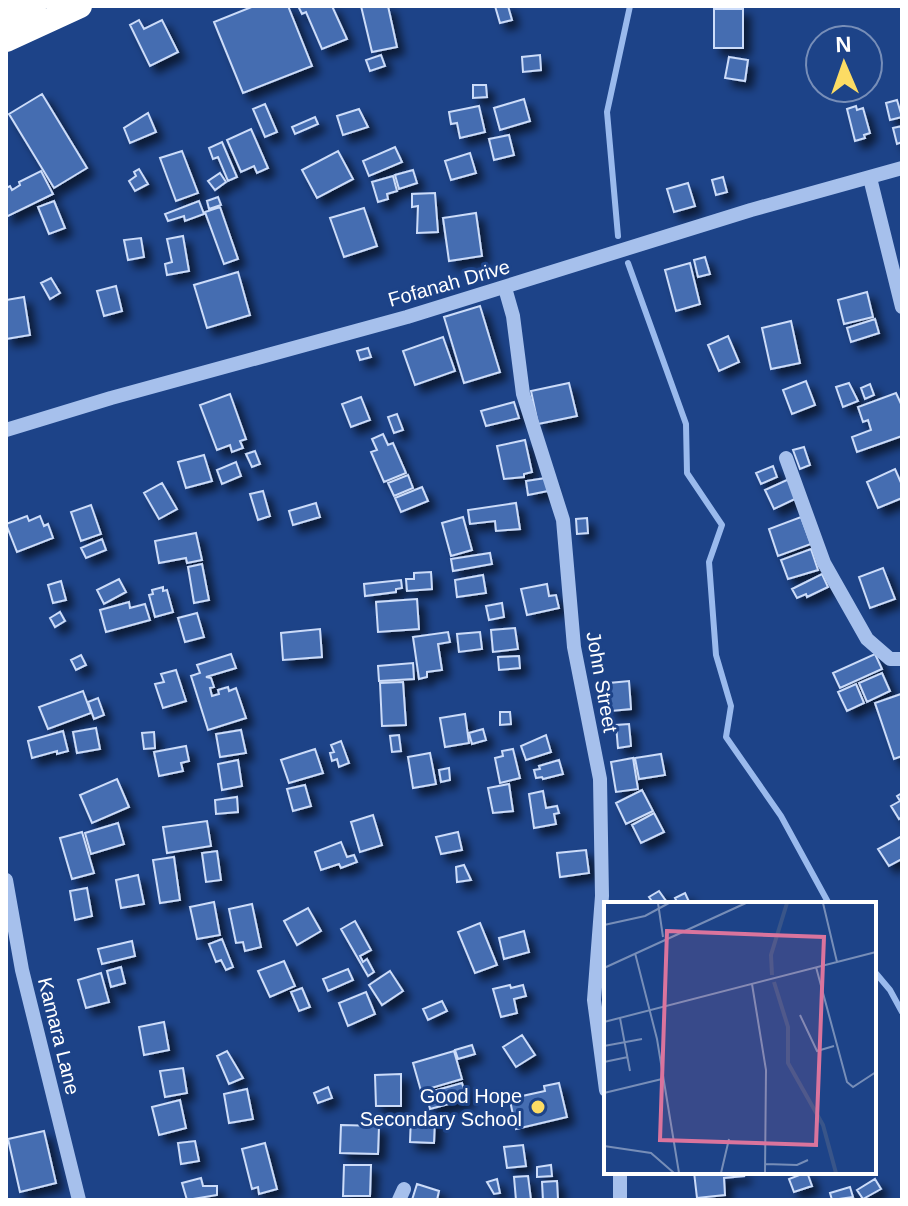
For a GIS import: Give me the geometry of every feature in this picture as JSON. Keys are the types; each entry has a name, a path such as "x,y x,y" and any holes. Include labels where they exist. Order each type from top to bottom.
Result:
{"highway":[{"path":"6,20 34,6"},
{"path":"6,40 80,6"}],"street":[{"name":"Fofanah Drive","path":"6,430 505,288 751,210 902,168"},
{"path":"870,178 902,307"},
{"name":"John Street","path":"505,288 513,316 523,394 563,520 574,647 600,779 602,896 594,1000 604,1075"},
{"path":"786,458 824,563 867,639 890,659 902,659"},
{"name":"Kamara Lane","path":"6,880 22,970 79,1200"},
{"path":"620,1174 620,1200"}],"building":[{"path":"254,6 288,6 312,66 243,93 214,22"},
{"path":"298,6 332,6 347,39 322,49 306,12 302,14"},
{"path":"361,6 388,6 397,47 372,52"},
{"path":"495,6 508,6 512,20 500,23"},
{"path":"714,9 743,9 743,48 714,48"},
{"path":"139,20 144,29 162,20 178,52 150,66 130,25"},
{"path":"381,55 385,66 370,71 366,60"},
{"path":"540,55 541,70 523,72 522,57"},
{"path":"729,57 748,60 745,81 725,78"},
{"path":"473,85 486,85 487,97 473,98"},
{"path":"42,94 87,168 54,188 9,114"},
{"path":"524,99 530,121 500,130 494,108"},
{"path":"897,100 902,117 890,120 886,103"},
{"path":"265,104 277,132 265,137 253,109"},
{"path":"479,106 485,132 460,138 457,123 451,124 449,112"},
{"path":"856,106 857,110 863,108 870,133 855,141 847,109"},
{"path":"359,109 368,127 343,135 337,116"},
{"path":"148,113 156,132 130,143 124,128"},
{"path":"315,117 318,124 295,134 292,127"},
{"path":"902,126 902,142 897,144 893,128"},
{"path":"251,129 268,168 257,173 254,166 241,172 227,140"},
{"path":"509,135 514,155 494,160 489,139"},
{"path":"222,142 237,177 228,181 218,157 213,159 209,148"},
{"path":"395,147 402,162 369,176 363,161"},
{"path":"182,151 198,193 176,201 160,158"},
{"path":"338,151 353,179 317,198 302,170"},
{"path":"470,153 476,173 451,180 445,161"},
{"path":"139,169 148,184 135,191 129,181"},
{"path":"413,170 417,183 399,189 395,175"},
{"path":"41,171 53,194 6,217 6,188 10,186 12,190 20,185 19,182"},
{"path":"220,173 226,182 215,190 208,181"},
{"path":"393,176 397,191 387,194 388,199 378,202 372,182"},
{"path":"723,177 727,192 716,195 712,180"},
{"path":"688,183 695,206 674,212 667,189"},
{"path":"435,193 438,232 417,233 418,206 412,207 412,194"},
{"path":"218,197 221,205 209,209 207,201"},
{"path":"54,201 65,228 49,234 38,207"},
{"path":"199,201 204,214 185,221 184,216 168,221 165,214"},
{"path":"220,207 238,259 224,264 205,212"},
{"path":"364,208 377,246 344,257 330,218"},
{"path":"476,213 482,256 449,261 443,218"},
{"path":"183,236 189,271 167,275 165,264 172,262 167,239"},
{"path":"141,238 144,257 128,260 124,240"},
{"path":"705,257 710,274 698,277 694,260"},
{"path":"690,263 700,304 676,311 665,270"},
{"path":"238,272 250,315 207,328 194,285"},
{"path":"51,278 60,293 50,299 41,283"},
{"path":"116,286 122,311 104,316 97,291"},
{"path":"867,292 873,317 844,324 838,300"},
{"path":"24,297 30,335 6,339 6,300"},
{"path":"480,306 500,372 464,383 444,317"},
{"path":"875,319 879,333 851,342 847,328"},
{"path":"791,321 800,363 771,369 762,328"},
{"path":"728,336 739,362 719,371 708,345"},
{"path":"443,337 455,371 415,385 403,351"},
{"path":"368,348 371,357 360,360 357,351"},
{"path":"806,381 815,405 792,414 783,390"},
{"path":"569,383 577,416 538,424 531,391"},
{"path":"849,383 858,401 843,407 836,387"},
{"path":"870,384 874,395 865,399 861,388"},
{"path":"896,393 902,406 902,436 857,452 852,437 871,430 868,420 863,422 858,407"},
{"path":"230,394 246,439 240,441 243,448 232,452 230,445 217,450 200,405"},
{"path":"361,397 370,420 351,427 342,404"},
{"path":"514,402 519,418 486,426 481,411"},
{"path":"397,414 403,430 394,433 388,417"},
{"path":"383,434 388,445 393,443 406,473 384,482 371,452 377,450 372,439"},
{"path":"525,440 532,472 524,474 524,477 504,479 497,446"},
{"path":"804,447 810,465 800,469 793,450"},
{"path":"255,451 260,464 252,467 246,454"},
{"path":"204,455 212,481 186,488 178,462"},
{"path":"236,462 241,476 222,484 217,470"},
{"path":"773,466 777,477 761,484 756,473"},
{"path":"895,469 902,485 902,498 878,508 867,482"},
{"path":"408,475 413,488 394,496 388,483"},
{"path":"546,478 548,491 528,495 526,481"},
{"path":"789,479 797,498 774,509 765,490"},
{"path":"162,483 177,509 159,519 144,493"},
{"path":"422,487 428,501 401,512 395,498"},
{"path":"263,491 270,516 258,520 250,494"},
{"path":"316,503 320,517 293,525 289,511"},
{"path":"516,503 520,529 496,531 495,521 470,524 468,510"},
{"path":"91,505 101,534 81,541 71,512"},
{"path":"27,516 29,521 40,516 44,526 48,524 53,538 17,552 6,524"},
{"path":"463,517 472,550 451,556 442,523"},
{"path":"801,517 811,544 778,556 769,529"},
{"path":"587,518 588,533 577,534 576,519"},
{"path":"196,533 202,560 187,563 186,558 159,563 155,541"},
{"path":"102,539 106,550 86,558 81,548"},
{"path":"811,549 818,570 788,579 781,560"},
{"path":"490,553 492,564 453,571 451,559"},
{"path":"202,564 209,600 194,603 188,567"},
{"path":"883,568 895,599 870,608 859,577"},
{"path":"431,572 432,589 407,591 406,579 414,579 414,573"},
{"path":"822,574 828,587 807,597 806,594 797,598 792,589"},
{"path":"483,575 486,593 457,597 455,580"},
{"path":"119,579 126,592 104,604 97,590"},
{"path":"401,580 402,588 396,589 396,592 365,596 364,584"},
{"path":"61,581 66,600 53,603 48,585"},
{"path":"547,584 549,596 556,595 559,608 527,615 521,589"},
{"path":"163,587 163,591 167,590 173,612 155,617 149,595 153,594 152,590"},
{"path":"417,599 419,629 378,632 376,602"},
{"path":"129,602 130,608 145,604 150,620 106,632 100,610"},
{"path":"502,603 504,617 489,620 486,606"},
{"path":"60,612 65,621 55,627 50,618"},
{"path":"197,613 204,637 185,642 178,618"},
{"path":"515,628 518,649 493,652 491,630"},
{"path":"320,629 322,657 283,660 281,633"},
{"path":"448,632 450,642 438,644 442,670 427,672 427,677 419,679 413,637"},
{"path":"480,632 482,649 459,652 457,634"},
{"path":"231,654 236,668 206,677 211,678 214,687 210,688 212,696 219,694 218,690 236,688 246,718 208,730 191,676 200,673 197,665"},
{"path":"875,654 882,669 840,688 833,673"},
{"path":"81,655 86,665 76,670 71,660"},
{"path":"519,656 520,668 499,670 498,657"},
{"path":"413,663 414,679 379,681 378,666"},
{"path":"176,670 186,701 163,708 155,684 164,682 161,674"},
{"path":"882,673 890,691 867,702 859,683"},
{"path":"629,681 631,709 611,711 609,683"},
{"path":"403,682 406,725 382,726 380,683"},
{"path":"856,684 864,703 847,711 838,692"},
{"path":"83,691 91,713 48,729 39,707"},
{"path":"901,694 902,756 894,759 875,703"},
{"path":"98,698 104,715 94,719 88,702"},
{"path":"500,712 510,712 511,724 500,725"},
{"path":"465,714 469,743 445,747 440,718"},
{"path":"629,724 631,746 618,748 616,725"},
{"path":"96,728 100,749 77,753 73,732"},
{"path":"483,729 486,740 472,744 469,733"},
{"path":"241,730 246,753 220,757 216,734"},
{"path":"63,731 68,751 32,758 28,741"},
{"path":"154,732 155,748 144,749 142,733"},
{"path":"399,735 401,751 392,752 390,736"},
{"path":"546,735 551,752 526,760 521,746"},
{"path":"341,741 349,763 339,767 337,759 332,761 330,753 334,752 331,745"},
{"path":"186,746 189,761 181,763 183,771 159,776 154,752"},
{"path":"315,749 323,773 289,783 281,760"},
{"path":"513,749 520,778 500,783 495,758 503,756 502,751"},
{"path":"430,753 436,784 413,788 408,757"},
{"path":"661,754 665,775 639,779 635,758"},
{"path":"633,758 638,789 616,792 611,762"},
{"path":"238,760 242,786 222,790 218,764"},
{"path":"559,760 563,774 536,778 534,770 540,769 539,766"},
{"path":"449,768 450,780 441,782 439,770"},
{"path":"117,779 129,807 92,823 80,795"},
{"path":"509,784 513,811 493,813 488,788"},
{"path":"305,785 311,806 293,811 287,789"},
{"path":"642,790 653,811 626,824 616,803"},
{"path":"543,791 546,808 557,806 559,813 554,814 556,824 534,828 529,794"},
{"path":"902,793 902,817 899,819 891,806 900,801 897,796"},
{"path":"237,797 238,812 216,814 215,800"},
{"path":"654,813 664,832 641,843 632,825"},
{"path":"373,815 382,845 360,852 351,822"},
{"path":"207,821 211,846 167,853 163,827"},
{"path":"118,823 124,844 91,854 85,833"},
{"path":"82,832 94,873 72,879 60,838"},
{"path":"458,832 462,850 441,854 436,837"},
{"path":"902,836 902,859 889,866 878,849"},
{"path":"341,842 347,857 354,855 357,862 321,870 315,852"},
{"path":"586,850 589,873 560,877 557,853"},
{"path":"217,851 221,880 206,882 202,853"},
{"path":"174,857 180,900 160,903 153,860"},
{"path":"464,865 471,880 457,882 456,867"},
{"path":"138,875 144,904 121,908 116,880"},
{"path":"87,888 92,916 75,920 70,891"},
{"path":"659,891 666,901 653,902 649,897"},
{"path":"685,893 689,902 677,902 675,898"},
{"path":"214,902 220,935 197,939 190,907"},
{"path":"252,904 261,947 245,951 243,942 236,943 229,909"},
{"path":"308,908 321,931 297,945 284,921"},
{"path":"355,921 371,950 360,956 363,962 367,959 374,972 368,976 341,929"},
{"path":"480,923 497,965 475,973 458,932"},
{"path":"524,931 529,952 504,959 499,938"},
{"path":"222,939 233,967 226,970 221,960 216,962 209,944"},
{"path":"132,941 135,956 102,964 98,949"},
{"path":"284,961 295,986 270,997 258,971"},
{"path":"121,967 125,983 111,987 107,971"},
{"path":"348,969 353,980 328,991 323,979"},
{"path":"390,971 403,991 382,1005 369,985"},
{"path":"101,973 109,1002 86,1008 78,980"},
{"path":"510,985 511,988 523,985 526,996 514,999 517,1013 501,1017 493,989"},
{"path":"302,988 310,1007 299,1011 291,992"},
{"path":"366,992 375,1014 348,1026 339,1003"},
{"path":"442,1001 447,1011 428,1020 423,1009"},
{"path":"164,1022 169,1050 144,1055 139,1027"},
{"path":"522,1035 535,1055 516,1067 503,1047"},
{"path":"472,1045 475,1054 458,1059 455,1050"},
{"path":"227,1051 243,1078 229,1084 217,1056"},
{"path":"454,1051 462,1079 421,1091 413,1063"},
{"path":"183,1068 187,1093 165,1097 160,1071"},
{"path":"401,1074 401,1106 376,1106 375,1075"},
{"path":"462,1083 467,1099 430,1109 426,1093"},
{"name":"Good Hope Secondary School","path":"559,1083 567,1117 516,1129 509,1096 545,1091 544,1086"},
{"path":"328,1087 332,1098 318,1103 314,1093"},
{"path":"247,1089 253,1119 229,1123 224,1094"},
{"path":"180,1100 186,1128 159,1135 152,1107"},
{"path":"411,1117 435,1119 434,1143 410,1142"},
{"path":"341,1125 379,1126 378,1154 340,1153"},
{"path":"44,1131 56,1183 20,1192 8,1139"},
{"path":"195,1141 199,1161 181,1164 178,1143"},
{"path":"265,1143 277,1189 259,1194 258,1187 252,1189 242,1149"},
{"path":"523,1145 526,1166 507,1168 504,1147"},
{"path":"344,1165 371,1165 370,1196 343,1196"},
{"path":"551,1165 552,1176 537,1177 537,1167"},
{"path":"694,1174 744,1174 724,1178 725,1195 697,1198"},
{"path":"808,1174 812,1186 794,1192 789,1179"},
{"path":"528,1176 531,1200 516,1200 514,1177"},
{"path":"201,1178 203,1186 217,1186 217,1195 187,1200 182,1183"},
{"path":"497,1179 500,1193 494,1194 487,1182"},
{"path":"875,1179 881,1189 863,1199 857,1190"},
{"path":"557,1181 558,1200 543,1200 542,1182"},
{"path":"417,1184 439,1191 437,1200 412,1200"},
{"path":"850,1187 853,1197 832,1200 830,1193"}],"waterway":[{"path":"618,236 607,112 630,6"},
{"path":"628,263 686,424 687,473 722,525 709,562 716,655 731,706 726,737 781,816 828,902"},
{"path":"876,973 902,1012"}],"place":[{"name":"Good Hope Secondary School","path":"538,1107"}]}
